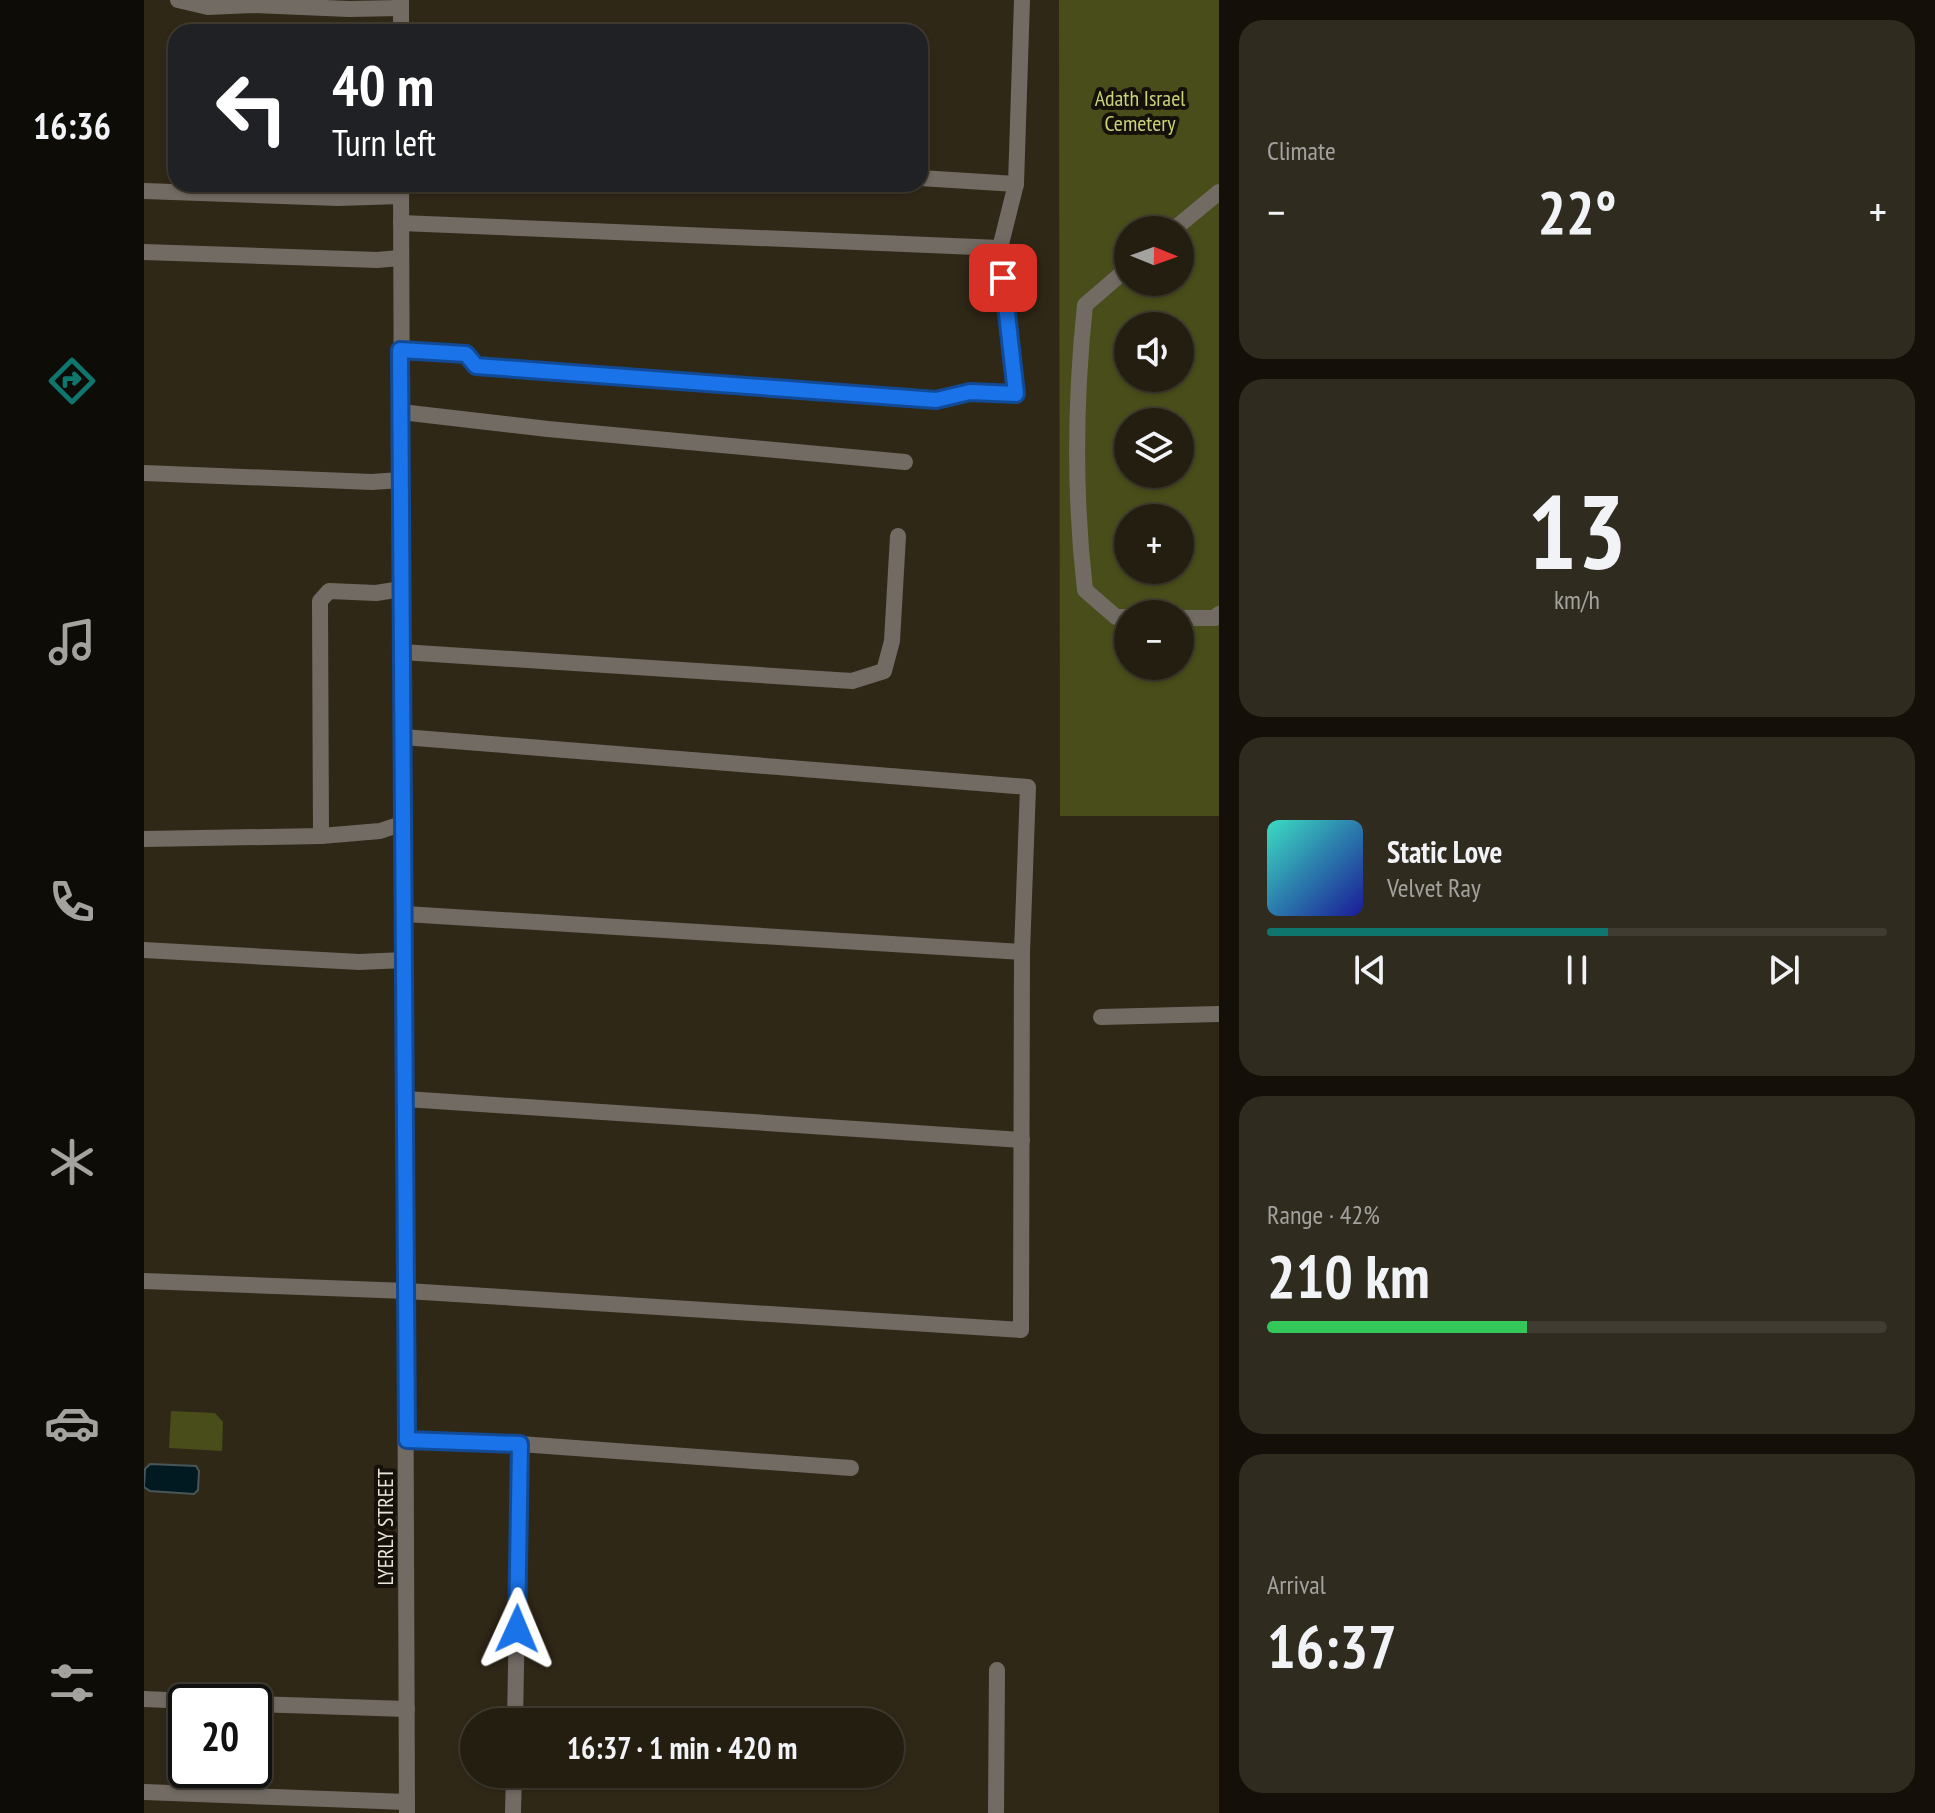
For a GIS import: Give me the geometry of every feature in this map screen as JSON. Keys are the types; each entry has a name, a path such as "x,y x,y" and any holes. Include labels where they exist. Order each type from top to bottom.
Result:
{"street":[{"path":"178,0 208,7 252,5 363,9 401,4"},
{"path":"400,350 466,354 476,366 936,400 970,392 1016,394 1000,248 1016,184 1022,0"},
{"path":"928,178 1016,184"},
{"path":"144,191 168,192"},
{"path":"172,192 338,198 385,192"},
{"name":"LYERLY STREET","path":"401,192 407,1807"},
{"path":"1190,216 1219,192"},
{"path":"401,223 1000,248"},
{"path":"144,252 377,260 400,258"},
{"path":"1114,280 1085,305 1079,363 1078,530 1085,590 1114,615"},
{"path":"401,412 548,429 905,462"},
{"path":"144,473 372,482 400,480"},
{"path":"402,652 852,681 884,671 892,641 898,536"},
{"path":"321,836 320,601 329,591 376,593 401,589"},
{"path":"1194,618 1215,618 1219,614"},
{"path":"144,1281 407,1291 1021,1330 1022,952 1028,787 403,737"},
{"path":"144,839 321,836 380,831 404,823"},
{"path":"405,914 1022,952"},
{"path":"144,950 359,962 405,960"},
{"path":"1101,1017 1219,1014"},
{"path":"406,1099 1022,1140"},
{"path":"407,1440 520,1444 851,1468"},
{"path":"515,1708 520,1444"},
{"path":"996,1813 997,1670"},
{"path":"144,1699 168,1700"},
{"path":"272,1705 407,1709"},
{"path":"513,1813 514,1788"},
{"path":"144,1792 407,1807"}],"green space":[{"name":"Adath Israel Cemetery","path":"1059,0 1219,0 1219,816 1060,816"},
{"path":"171,1411 215,1413 223,1422 222,1451 169,1448"}],"water":[{"path":"150,1464 196,1466 199,1471 198,1490 194,1494 150,1491 144,1487 145,1469"}],"route":[{"path":"517,1629 520,1444 450,1444 407,1440 400,350 466,354 476,366 936,400 970,392 1016,394 1003,278"}]}
